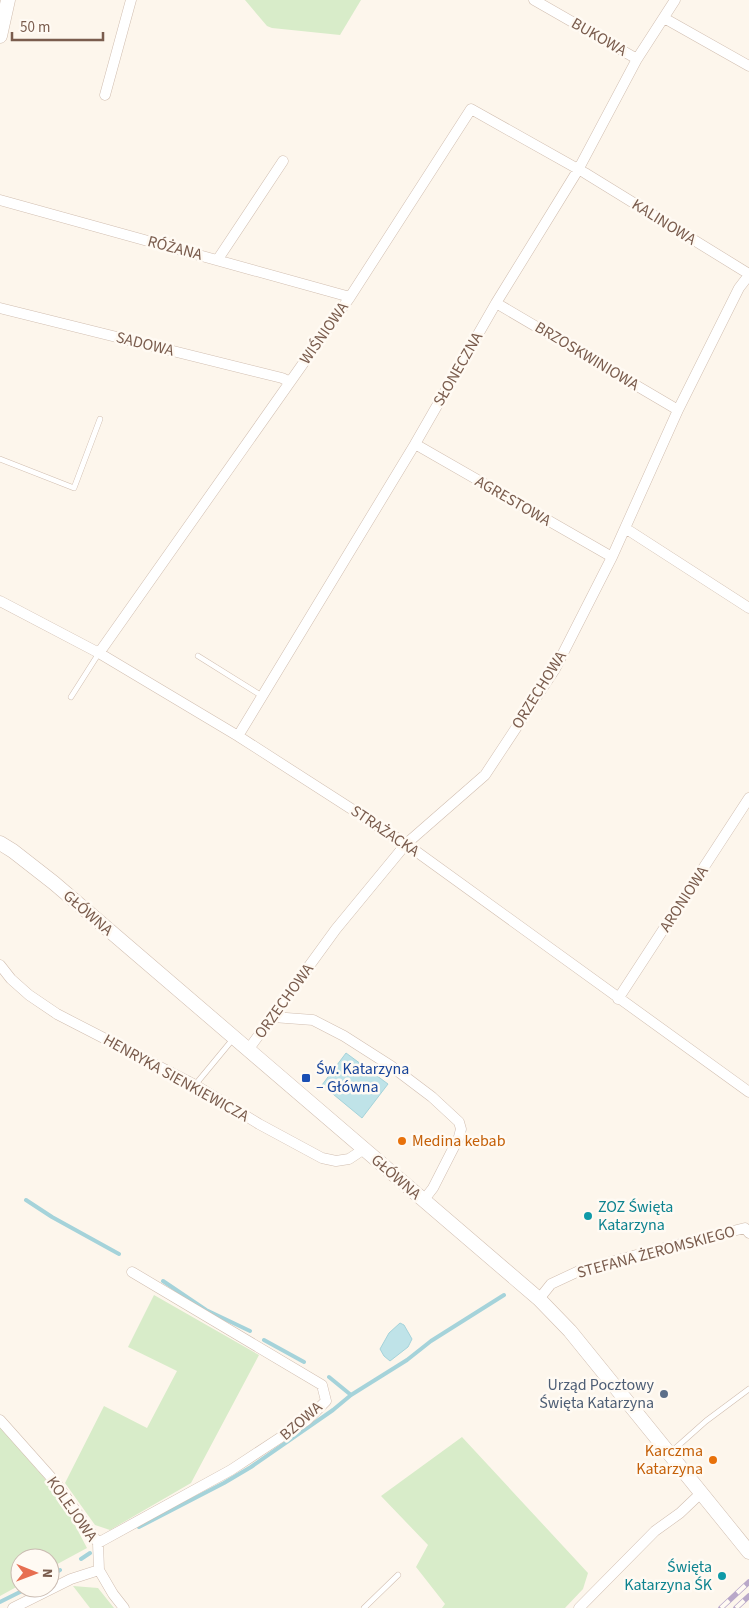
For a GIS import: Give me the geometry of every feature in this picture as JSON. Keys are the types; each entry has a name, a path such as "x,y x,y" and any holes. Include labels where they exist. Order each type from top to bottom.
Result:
{"street":[{"path":"0,36 8,0"},
{"path":"105,95 131,0"},
{"name":"BUKOWA","path":"534,0 638,59"},
{"name":"SŁONECZNA","path":"238,736 415,444 496,303 578,170 638,59 675,0"},
{"path":"664,18 749,66"},
{"name":"WIŚNIOWA","path":"99,653 350,297 470,109 578,170"},
{"path":"218,259 283,161"},
{"name":"KALINOWA","path":"578,170 749,275"},
{"name":"RÓŻANA","path":"0,200 350,297"},
{"name":"ORZECHOWA","path":"248,1050 336,929 406,844 485,775 555,669 612,557 678,410 739,288 749,275"},
{"name":"BRZOSKWINIOWA","path":"496,303 678,410"},
{"name":"SADOWA","path":"0,308 282,378 290,382"},
{"name":"AGRESTOWA","path":"415,444 612,557"},
{"path":"625,528 749,608"},
{"name":"STRAŻACKA","path":"0,601 99,653 238,736 406,844 749,1092"},
{"name":"ARONIOWA","path":"618,999 749,798"},
{"name":"GŁÓWNA","path":"0,843 54,883 539,1299 570,1331 749,1552"},
{"name":"HENRYKA SIENKIEWICZA","path":"0,965 11,980 57,1014 195,1085 259,1124 322,1158 336,1161 349,1158 364,1149"},
{"path":"273,1017 313,1020 344,1036 391,1066 432,1098 458,1122 461,1129 460,1137 432,1188 423,1200"},
{"name":"STEFANA ŻEROMSKIEGO","path":"539,1299 550,1284 581,1270 748,1229"},
{"name":"BZOWA","path":"98,1543 238,1466 307,1420 326,1402 322,1385 132,1272"},
{"name":"KOLEJOWA","path":"0,1420 57,1484 98,1543 99,1570 124,1608"},
{"path":"579,1608 655,1531 680,1513 701,1493"},
{"path":"14,1608 70,1579 99,1570"}],"lane":[{"path":"0,459 74,488 100,419"},
{"path":"71,698 99,653"},
{"path":"198,656 262,696"},
{"path":"195,1085 234,1038"},
{"path":"669,1453 706,1421 749,1389"},
{"path":"364,1608 398,1575"}],"green space":[{"path":"245,0 361,0 340,35 272,28 267,26"},
{"path":"154,1295 259,1355 191,1483 110,1530 95,1525 65,1483 104,1406 147,1428 177,1371 128,1347"},
{"path":"0,1427 59,1495 87,1548 60,1563 60,1548 10,1548 10,1590 0,1596"},
{"path":"462,1437 588,1573 583,1589 565,1608 442,1608 445,1604 416,1567 428,1545 381,1496"},
{"path":"73,1586 98,1588 114,1608 90,1608"}],"water":[{"path":"346,1053 388,1084 362,1118 322,1085"},
{"path":"400,1323 404,1325 412,1339 408,1347 390,1361 380,1349 389,1333"}],"waterway":[{"path":"26,1200 52,1217 119,1254"},
{"path":"163,1281 206,1310 250,1331"},
{"path":"139,1527 251,1467 333,1410 351,1395 504,1295"},
{"path":"264,1340 304,1362"},
{"path":"329,1377 351,1395"},
{"path":"81,1559 90,1553"},
{"path":"0,1602 10,1597"}],"railway":[{"path":"721,1608 749,1582"},
{"path":"736,1608 749,1596"}],"place":[{"name":"Św. Katarzyna – Główna","path":"306,1078"},
{"name":"Medina kebab","path":"402,1141"},
{"name":"ZOZ Święta Katarzyna","path":"588,1216"},
{"name":"Urząd Pocztowy Święta Katarzyna","path":"664,1394"},
{"name":"Karczma Katarzyna","path":"713,1460"},
{"name":"Święta Katarzyna ŚK","path":"722,1576"}]}
